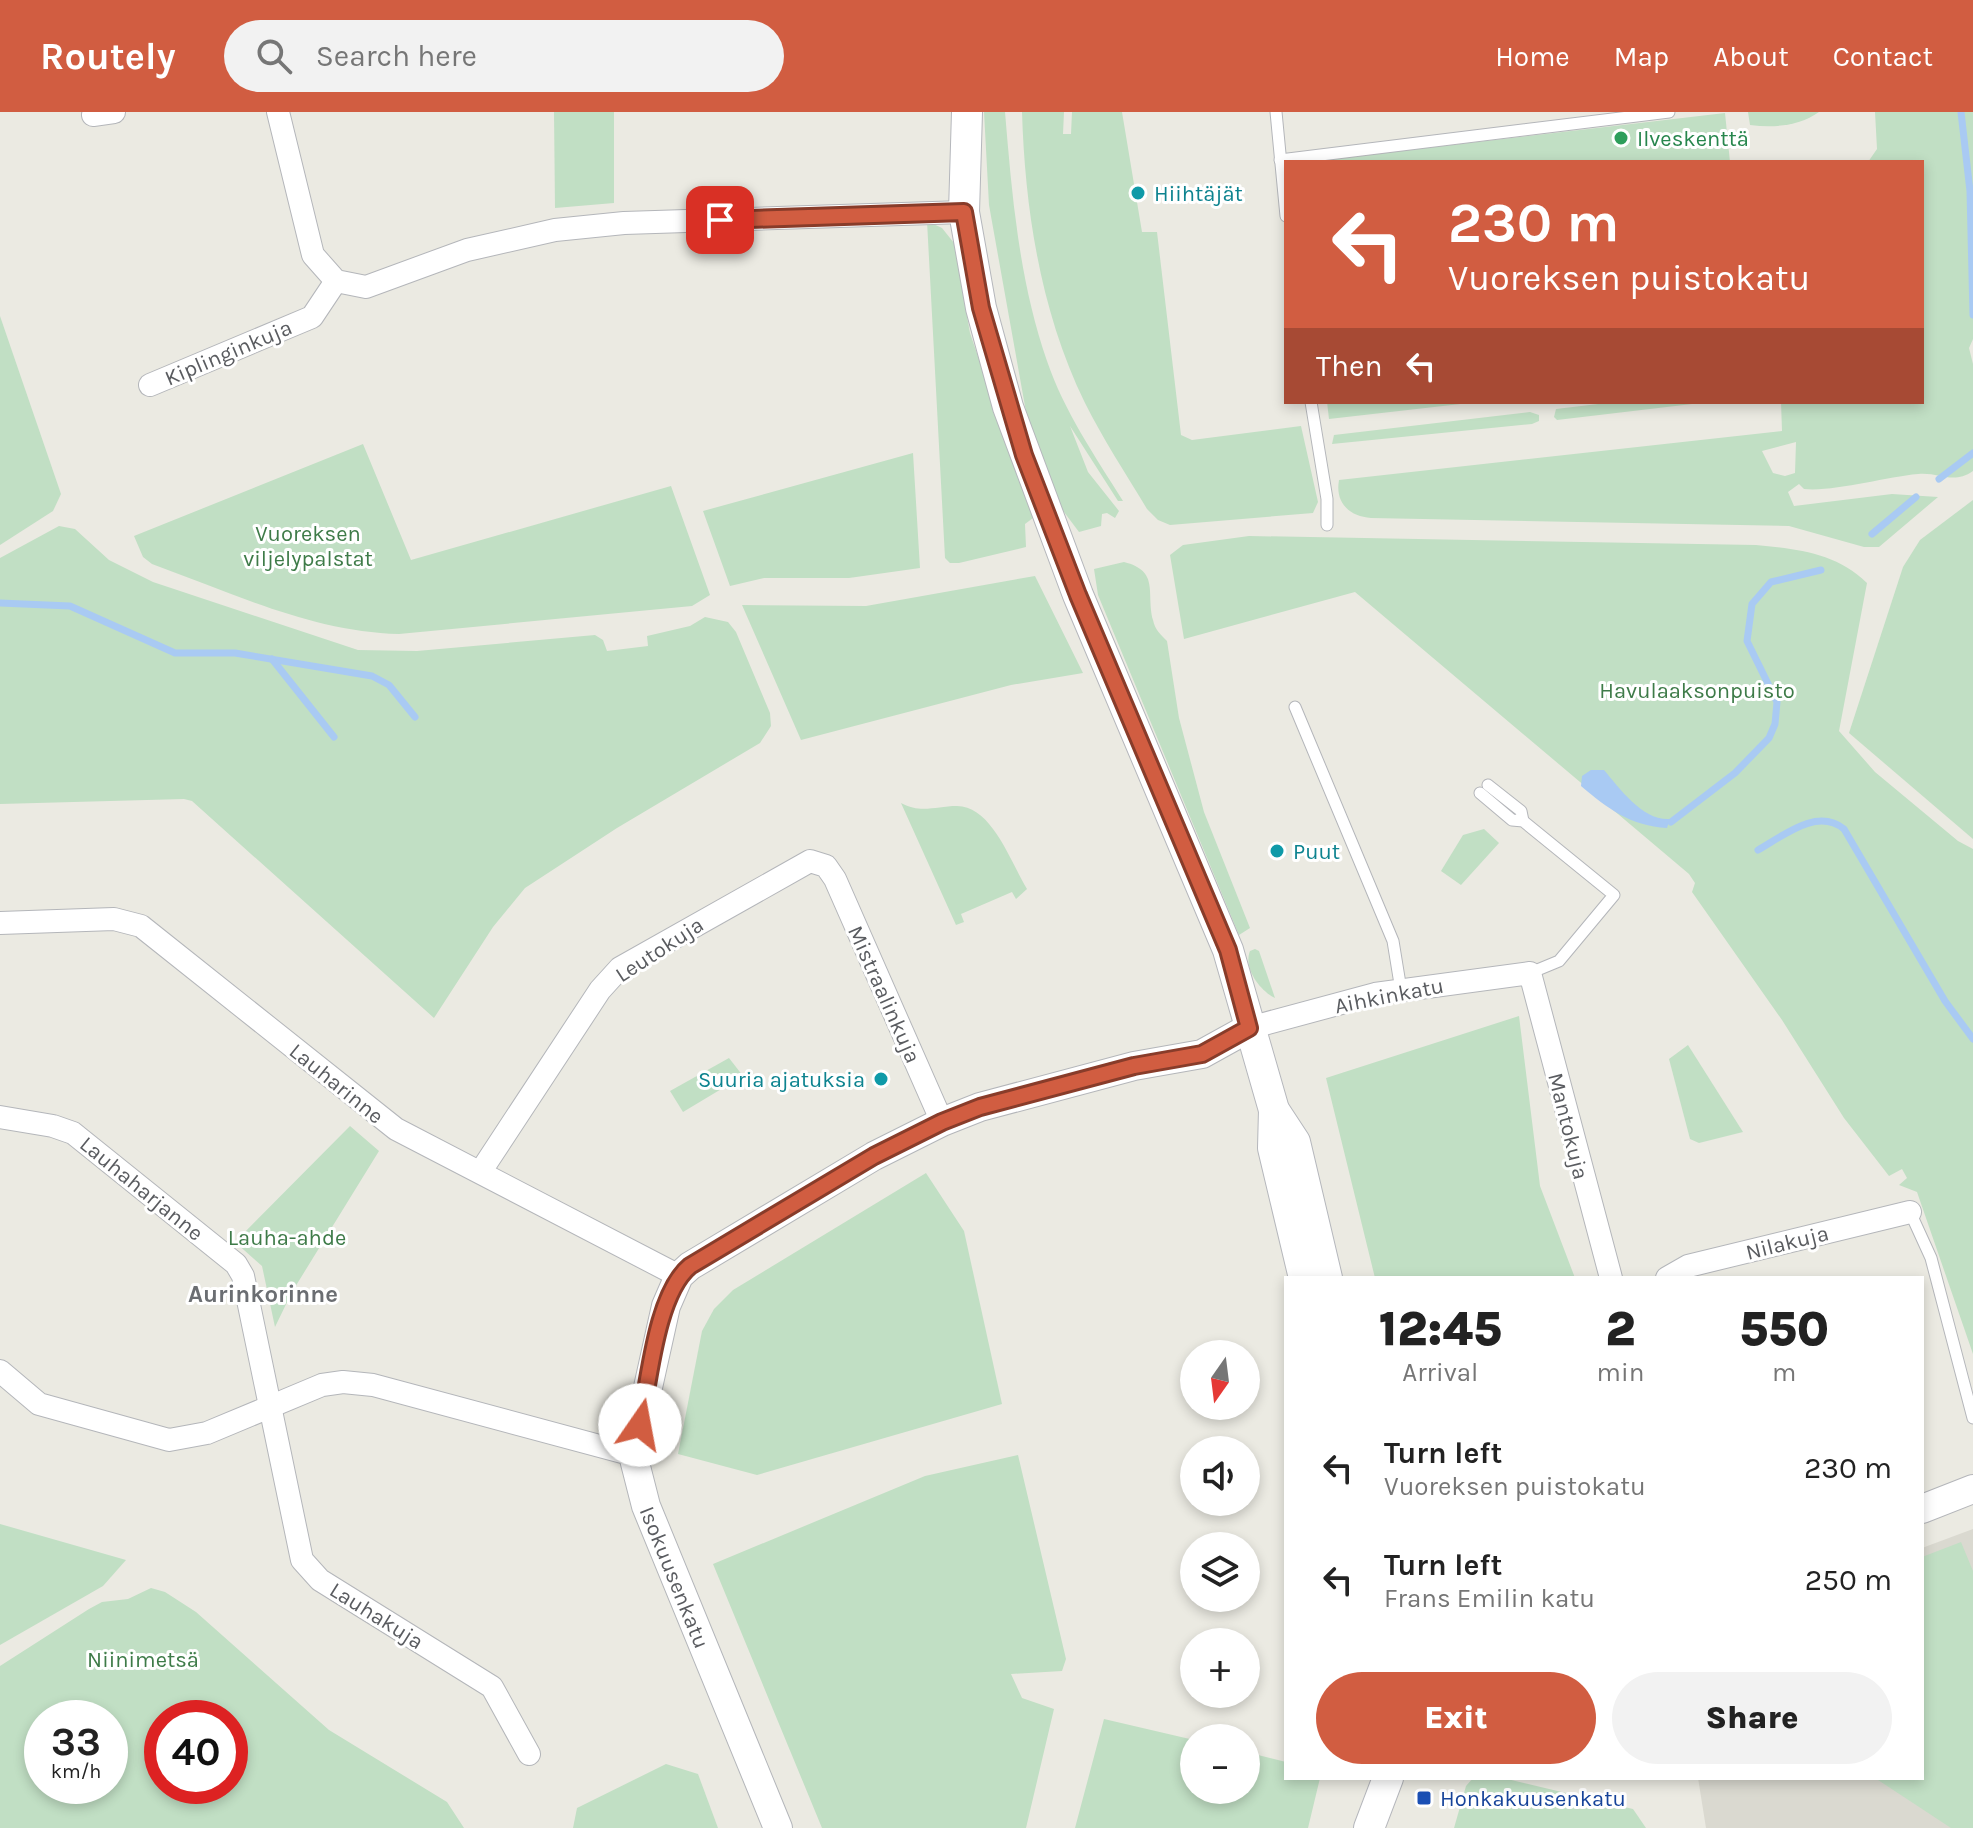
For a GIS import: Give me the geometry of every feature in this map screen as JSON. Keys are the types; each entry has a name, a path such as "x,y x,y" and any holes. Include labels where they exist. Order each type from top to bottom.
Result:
{"main road":[{"path":"967,112 964,212 981,308 1008,407 1078,595 1228,950 1274,1110 1295,1142 1327,1276"},
{"path":"1274,1110 1273,1148 1304,1276"},
{"path":"1369,1828 1387,1780"}],"street":[{"path":"278,112 313,255 336,281 366,287 472,249 582,227 964,212"},
{"name":"Kiplinginkuja","path":"150,385 312,317 336,281"},
{"name":"Leutokuja","path":"481,1171 600,990 620,968 798,865 810,861 826,866"},
{"name":"Mistraalinkuja","path":"826,866 942,1122"},
{"name":"Lauharinne","path":"0,923 114,919 141,926 387,1123 679,1276"},
{"name":"Aihkinkatu","path":"1249,1028 1401,990 1530,973"},
{"name":"Mantokuja","path":"1530,973 1610,1276"},
{"path":"679,1276 690,1266 874,1156 942,1122 980,1107 1134,1066 1202,1054 1249,1028"},
{"name":"Lauhaharjanne","path":"0,1117 53,1126 73,1133 233,1261"},
{"name":"Nilakuja","path":"1670,1276 1688,1266 1910,1212"},
{"name":"Lauhakuja","path":"233,1261 243,1276 297,1547 306,1565 320,1580 492,1687 529,1754"},
{"name":"Isokuusenkatu","path":"679,1276 666,1306 633,1455 646,1506 778,1828"},
{"path":"0,1371 39,1404 164,1439 201,1435 332,1383 373,1385 633,1455"},
{"path":"1924,1508 1973,1489"}],"lane":[{"path":"1276,112 1284,197"},
{"path":"1280,160 1669,112"},
{"path":"1311,404 1327,499 1327,525"},
{"path":"1295,707 1393,941 1401,990"},
{"path":"1484,789 1512,820 1523,821 1614,895 1559,961 1530,973"},
{"path":"1910,1212 1931,1258 1973,1418"}],"shaded area":[{"path":"1973,1529 1973,1828 1706,1828 1698,1780 1924,1780 1924,1547"}],"green space":[{"path":"554,112 614,112 614,203 555,208"},
{"path":"984,112 1005,112 1023,269 1047,361 1071,415 1123,501 1118,501 1070,426 1088,472 1119,511 1115,518 1107,513 1102,514 1101,526 1079,532 1061,508 1028,423 989,205"},
{"path":"1022,112 1064,112 1063,134 1071,134 1072,112 1122,112 1142,232 1157,232 1181,435 1192,440 1301,426 1318,502 1313,513 1170,525 1158,520 1147,509 1085,403 1057,333 1038,261 1032,224"},
{"path":"1748,112 1819,112 1795,123 1769,126 1750,125"},
{"path":"1875,112 1973,112 1973,339 1969,348 1973,364 1973,471 1953,478 1918,474 1830,488 1804,489 1799,484 1788,492 1794,506 1892,494 1938,497 1879,547 1864,547 1789,526 1371,518 1350,511 1341,501 1339,480 1782,431 1781,404 1924,404 1924,160 1869,160 1877,149","holes":["1796,442 1795,473 1785,476 1773,473 1762,451"]},
{"name":"Ilveskenttä","path":"1725,113 1730,160 1322,160"},
{"path":"927,221 942,228 954,243 970,333 1033,518 1025,524 1026,547 959,563 950,563 945,558"},
{"path":"0,316 61,494 53,511 0,545"},
{"path":"1327,404 1460,404 1329,419"},
{"path":"1598,404 1692,404 1557,420 1554,417 1556,409"},
{"path":"1530,412 1539,415 1539,421 1332,444 1334,435"},
{"name":"Vuoreksen viljelypalstat","path":"363,444 411,560 671,486 710,595 692,606 399,634 367,632 273,609 152,564 143,557 134,536"},
{"path":"913,453 920,568 849,578 764,578 730,586 703,511"},
{"path":"1973,500 1973,839 1849,733 1903,567 1920,540"},
{"path":"59,526 75,529 109,560 153,582 358,650 417,651 595,635 603,640 607,651 648,646 647,636 690,626 705,617 728,622 736,632 770,713 771,726 760,743 617,828 525,888 493,927 434,1018 192,801 0,804 0,558"},
{"name":"Havulaaksonpuisto","path":"1249,536 1756,545 1816,554 1842,565 1867,583 1839,731 1875,772 1958,841 1973,849 1973,1354 1917,1192 1899,1185 1907,1178 1902,1169 1889,1176 1844,1118 1782,1020 1692,892 1695,883 1689,874 1355,592 1184,639 1170,555 1183,545"},
{"path":"1124,562 1143,571 1147,577 1154,624 1167,641 1179,718 1204,812 1250,928 1239,935 1098,595 1094,569"},
{"path":"1035,576 1083,673 1011,685 801,740 742,605 866,606"},
{"path":"901,803 922,809 957,806 969,808 980,815 999,838 1027,889 1016,899 1012,892 961,914 964,922 956,925"},
{"path":"1484,829 1499,843 1461,885 1441,871 1463,835"},
{"path":"1250,951 1259,951 1275,998 1259,985 1251,971 1248,958"},
{"path":"1519,1016 1540,1186 1574,1276 1375,1276 1326,1078"},
{"path":"1688,1045 1743,1132 1699,1143 1690,1139 1669,1059"},
{"path":"729,1058 743,1076 683,1112 670,1091"},
{"name":"Lauha-ahde","path":"350,1126 379,1151 292,1292 275,1327 262,1266 235,1242"},
{"path":"926,1173 964,1231 1002,1404 757,1475 678,1454 702,1331 714,1309 733,1290"},
{"path":"1018,1455 1066,1659 1062,1671 1011,1674 1022,1698 1054,1709 1026,1828 822,1828 713,1564 925,1476"},
{"path":"0,1524 126,1560 103,1586 0,1645"},
{"path":"1961,1542 1973,1571 1973,1828 1951,1828 1878,1780 1924,1780 1924,1556"},
{"name":"Niinimetsä","path":"151,1588 165,1592 196,1612 329,1730 447,1802 464,1828 0,1828 0,1666 102,1602 128,1599"},
{"path":"1104,1719 1180,1737 1180,1804 1260,1804 1260,1756 1284,1762 1284,1780 1320,1780 1308,1828 1075,1828"},
{"path":"666,1764 698,1774 718,1828 573,1828 577,1808"},
{"path":"1471,1780 1511,1780 1633,1809 1646,1828 1454,1828 1466,1786"}],"water":[{"path":"1591,770 1604,770 1641,809 1651,815 1670,819 1667,828 1631,820 1601,802 1581,786 1582,776"}],"waterway":[{"path":"1961,112 1970,191 1973,315"},
{"path":"1939,479 1973,453"},
{"path":"1872,534 1916,497"},
{"path":"1671,822 1735,773 1769,738 1775,724 1777,702 1747,641 1752,604 1771,582 1821,570"},
{"path":"0,603 70,606 175,653 235,653 372,676 389,685 415,717"},
{"path":"272,659 334,737"},
{"path":"1758,850 1789,831 1812,822 1834,823 1844,829 1945,1001 1973,1039"}],"place":[{"name":"Ilveskenttä","path":"1621,138"},
{"name":"Hiihtäjät","path":"1138,193"},
{"name":"Puut","path":"1277,851"},
{"name":"Suuria ajatuksia","path":"881,1079"},
{"name":"Honkakuusenkatu","path":"1424,1798"}],"district":[{"name":"Aurinkorinne","path":"263,1294"}],"route":[{"path":"640,1425 666,1306 679,1276 690,1266 874,1156 942,1122 980,1107 1134,1066 1202,1054 1249,1028 1228,950 1078,595 1024,455 981,308 964,212 720,220"}]}
